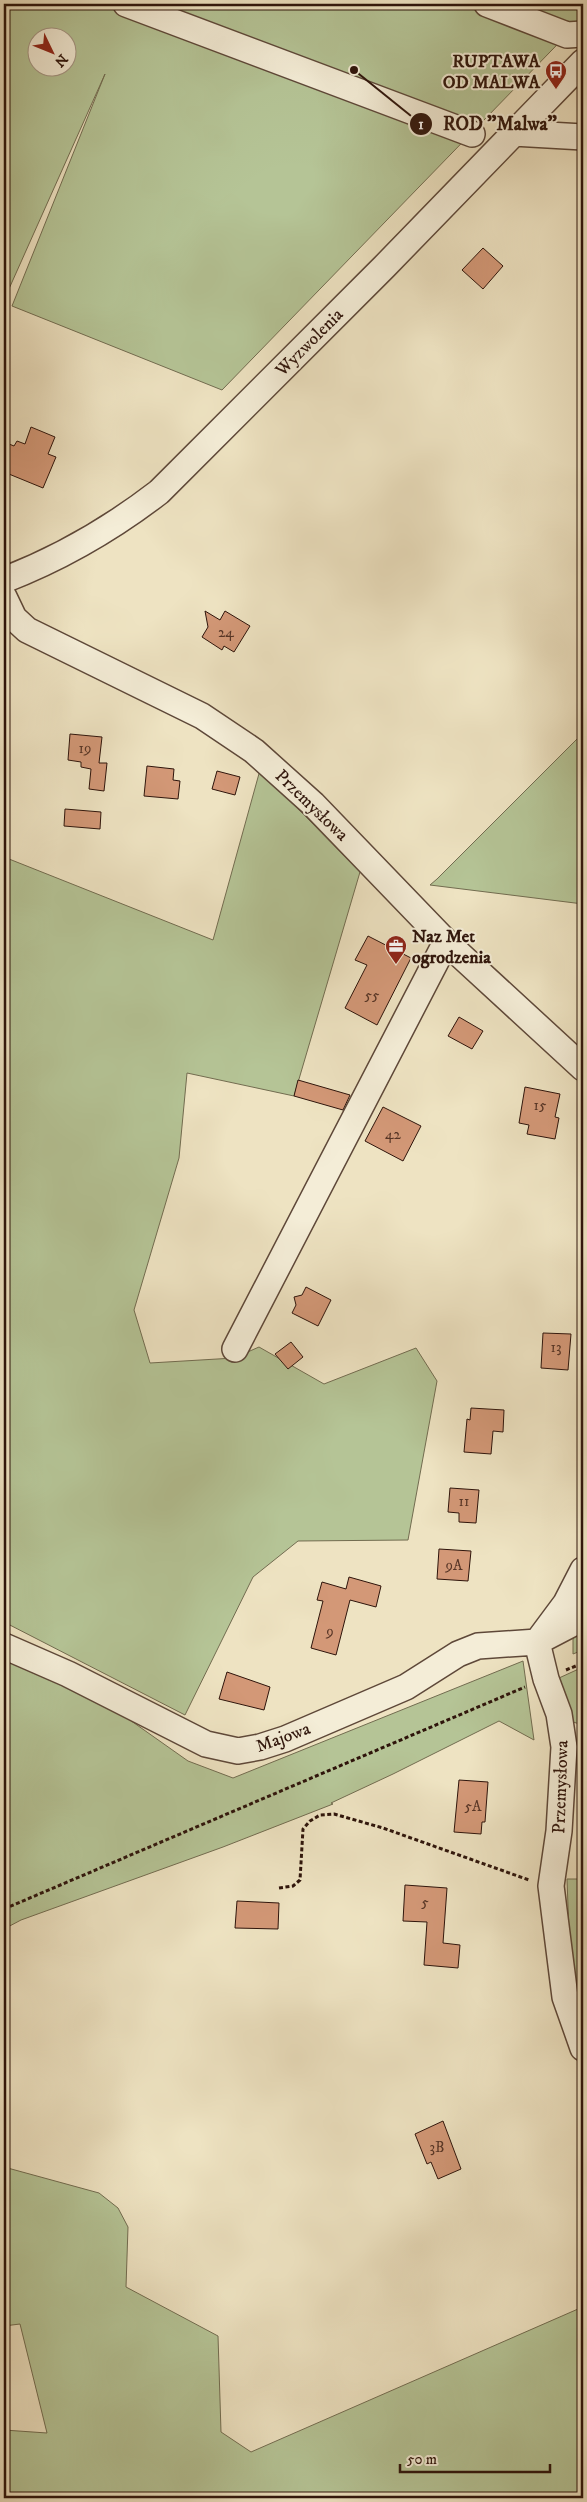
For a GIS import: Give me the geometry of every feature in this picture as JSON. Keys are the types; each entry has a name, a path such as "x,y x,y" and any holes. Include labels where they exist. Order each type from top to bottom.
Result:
{"street":[{"path":"126,4 472,134"},
{"path":"487,4 567,35 583,34"},
{"name":"Wyzwolenia","path":"4,580 70,551 124,519 159,492 384,267 583,62"},
{"path":"513,133 583,136"},
{"name":"Przemysłowa","path":"4,597 14,618 27,630 202,716 254,751 313,804 446,942 583,1068"},
{"path":"235,1349 446,942"},
{"path":"537,1642 566,1603 583,1570"},
{"path":"537,1642 583,1618"},
{"name":"Przemysłowa","path":"537,1642 546,1679 560,1714 564,1747 559,1831 552,1886 566,1997 583,2048"},
{"name":"Majowa","path":"4,1646 68,1674 206,1744 238,1751 260,1747 285,1738 397,1691 458,1654 478,1646 537,1642"}],"path":[{"path":"4,1909 546,1679"},
{"path":"279,1888 294,1886 300,1880 303,1829 310,1821 320,1815 334,1814 383,1828 448,1850 497,1870 552,1886"}],"green space":[{"path":"4,4 583,4 583,18 222,390 12,306 105,74 4,300"},
{"path":"583,733 583,904 430,885 437,879"},
{"path":"260,770 360,872 294,1096 187,1073 179,1158 134,1310 150,1363 234,1358 259,1347 324,1384 416,1348 437,1381 408,1540 298,1541 253,1577 185,1715 4,1622 4,857 213,940"},
{"path":"583,1616 583,1650 573,1654 573,1639"},
{"path":"4,1654 86,1689 188,1761 233,1778 523,1661 534,1740 499,1721 331,1803 333,1804 223,1847 21,1920 4,1929"},
{"path":"583,1667 583,1695 581,1698 583,1700 581,1709 583,1725 573,1722 559,1678"},
{"path":"567,1879 583,1879 583,2019 570,1961"},
{"path":"4,2167 99,2193 118,2208 128,2227 126,2287 218,2336 221,2432 251,2452 578,2309 583,2327 583,2498 4,2498 4,2430 47,2433 20,2324 4,2326"}],"building":[{"path":"483,248 503,266 483,289 462,270"},
{"path":"31,427 55,437 48,454 56,457 43,488 4,472 4,442 14,446 17,441 25,444"},
{"path":"205,611 220,620 225,611 250,626 234,652 224,646 222,650 202,637 208,627"},
{"path":"70,734 102,737 99,763 107,763 104,791 89,789 91,769 81,767 81,762 68,760"},
{"path":"147,766 174,769 173,780 180,781 178,799 144,796"},
{"path":"217,771 240,777 235,795 212,789"},
{"path":"65,809 101,812 100,829 64,826"},
{"path":"368,936 411,958 377,1025 345,1008 367,965 355,960"},
{"path":"459,1017 483,1031 472,1049 448,1036"},
{"path":"298,1080 350,1095 343,1110 294,1096"},
{"path":"525,1087 560,1094 555,1117 559,1118 555,1139 527,1134 529,1125 519,1123"},
{"path":"383,1107 421,1126 403,1161 365,1141"},
{"path":"306,1287 331,1300 318,1326 292,1313 296,1305 294,1297 302,1295"},
{"path":"543,1333 571,1334 568,1370 541,1368"},
{"path":"291,1342 303,1357 288,1369 275,1354"},
{"path":"471,1408 504,1410 503,1432 493,1431 491,1454 464,1452 467,1419 470,1420"},
{"path":"450,1488 479,1490 476,1523 459,1522 459,1513 448,1512"},
{"path":"439,1549 471,1551 468,1581 437,1579"},
{"path":"349,1577 381,1586 376,1607 350,1600 336,1655 311,1648 323,1601 317,1600 322,1582 346,1589"},
{"path":"227,1672 270,1687 264,1710 219,1699"},
{"path":"459,1780 488,1782 485,1822 482,1822 481,1834 454,1832"},
{"path":"405,1885 447,1888 443,1943 460,1945 458,1968 424,1965 427,1922 403,1921"},
{"path":"237,1901 279,1903 278,1929 235,1928"},
{"path":"443,2121 461,2169 438,2179 431,2162 427,2164 415,2134"}],"place":[{"name":"ROD \"Malwa\"","path":"354,70"},
{"name":"RUPTAWA OD MALWA","path":"556,90"},
{"name":"Naz Met ogrodzenia","path":"396,965"}]}
